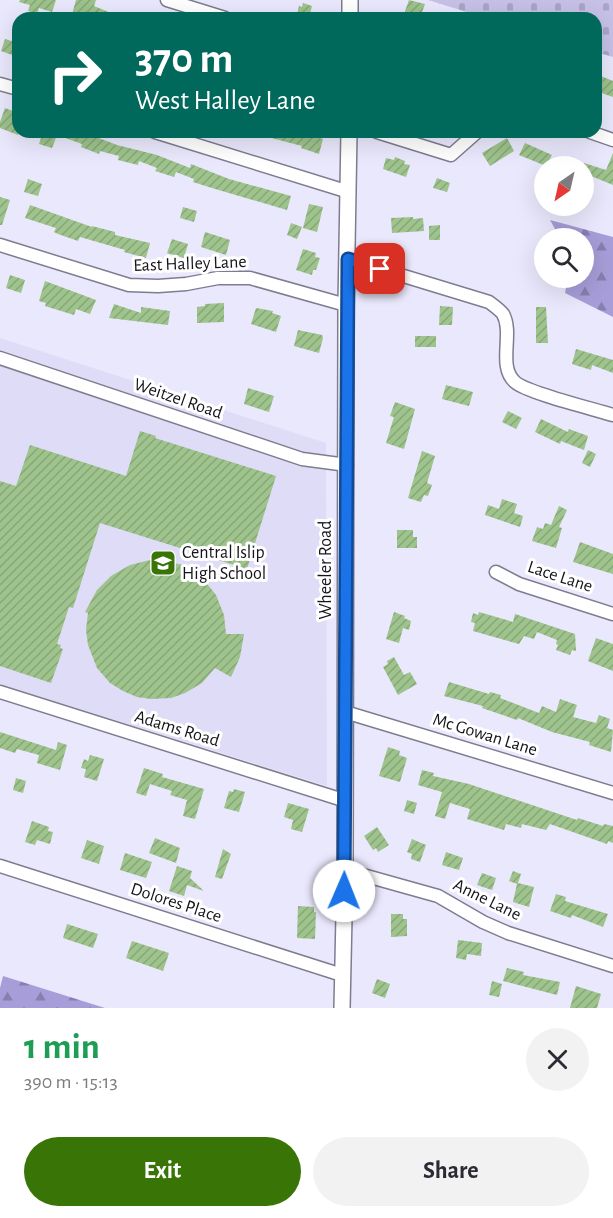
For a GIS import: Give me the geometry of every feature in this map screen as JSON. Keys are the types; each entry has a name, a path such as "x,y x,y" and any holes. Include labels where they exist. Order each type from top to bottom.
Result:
{"main road":[{"name":"Wheeler Road","path":"342,1008 345,870 343,800 349,138"}],"street":[{"path":"167,0 206,12"},
{"path":"174,138 349,192"},
{"path":"396,138 451,155 470,138"},
{"name":"East Halley Lane","path":"0,245 129,285 158,286 218,278 250,278 346,305"},
{"path":"348,259 489,302 503,313 506,327 507,365 514,381 528,388 613,415"},
{"name":"Weitzel Road","path":"0,358 302,459 346,465"},
{"name":"Lace Lane","path":"496,572 519,584 613,614"},
{"name":"Adams Road","path":"0,692 343,800"},
{"name":"Mc Gowan Lane","path":"345,712 613,793"},
{"name":"Dolores Place","path":"0,866 342,975"},
{"name":"Anne Lane","path":"345,870 438,896 483,922 508,933 613,966"}],"shaded area":[{"name":"Central Islip High School","path":"0,338 326,443 327,786 0,684"}],"green space":[{"path":"428,0 613,0 613,57 602,54 602,12 467,12"},
{"path":"550,220 580,228 554,228"},
{"path":"594,232 613,237 613,317 565,293 566,288 594,288"},
{"path":"3,976 105,1008 0,1008 0,988"}],"building":[{"path":"20,0 56,0 52,12 39,8 38,12 31,12 28,11 30,5 19,2"},
{"path":"76,0 96,0 94,6 108,12 73,12"},
{"path":"409,0 425,4 422,12 405,12"},
{"path":"303,3 312,6 310,12 298,12 299,6 302,7"},
{"path":"5,39 12,41 12,55 1,51"},
{"path":"602,76 613,81 613,97 602,93"},
{"path":"5,108 12,111 12,133 0,128"},
{"path":"41,138 56,138 52,148 39,144"},
{"path":"65,138 99,138 157,155 190,168 191,164 229,179 291,196 287,210 193,182 194,179 176,172 174,177 155,171 157,168 139,161 138,165 118,160 119,156 100,151 99,154 81,147 82,144"},
{"path":"271,138 323,139 319,154 301,148 302,146"},
{"path":"507,138 514,151 490,166 482,153"},
{"path":"525,143 552,155 534,156 534,161 519,155"},
{"path":"613,153 613,185 594,177 594,166 606,170"},
{"path":"395,157 405,161 404,164 410,165 406,177 383,169 386,158 394,160"},
{"path":"437,178 450,183 447,192 433,188"},
{"path":"28,179 42,184 38,196 24,192"},
{"path":"0,197 10,200 2,225 0,225"},
{"path":"309,204 323,207 317,232 303,228"},
{"path":"30,205 92,227 115,232 115,235 150,243 146,258 80,237 78,241 58,234 54,232 56,228 25,218"},
{"path":"183,207 197,211 194,222 180,218"},
{"path":"413,217 413,219 423,218 424,231 392,233 391,218"},
{"path":"291,223 302,227 297,239 287,235"},
{"path":"440,225 440,240 429,240 429,226"},
{"path":"205,232 230,240 226,255 201,247"},
{"path":"172,239 188,244 184,258 167,253"},
{"path":"303,249 316,253 315,257 320,258 312,275 296,270"},
{"path":"10,275 25,280 21,293 6,288"},
{"path":"45,281 96,300 90,314 76,309 74,315 45,306 46,303 39,301"},
{"path":"224,303 224,322 197,323 197,307"},
{"path":"114,304 141,313 141,307 170,311 168,325 109,318"},
{"path":"440,306 453,307 452,325 439,325"},
{"path":"536,307 546,307 548,343 536,343"},
{"path":"256,308 273,311 272,313 281,316 276,332 251,324"},
{"path":"298,330 322,335 319,353 294,346"},
{"path":"415,336 436,336 436,347 415,347"},
{"path":"576,349 613,360 613,373 592,365 591,370 572,364"},
{"path":"446,385 473,392 469,406 442,399"},
{"path":"248,388 274,396 269,412 244,404"},
{"path":"395,402 415,409 404,449 386,443 394,417 390,416"},
{"path":"508,411 522,418 516,429 502,422"},
{"path":"541,419 568,432 569,429 588,436 584,450 561,441 560,444 535,432"},
{"path":"140,431 156,436 155,438 276,476 247,569 100,523 73,608 69,607 57,644 63,649 51,683 0,666 0,481 16,486 30,445 126,476"},
{"path":"588,450 596,454 590,467 582,463"},
{"path":"422,451 435,456 427,483 432,485 428,496 424,495 421,502 408,498"},
{"path":"502,499 517,504 514,513 523,516 520,527 485,515 488,505 499,509"},
{"path":"559,506 567,510 559,527 562,528 556,548 532,541 537,527 543,529 545,523 551,525"},
{"path":"397,530 413,530 413,537 417,537 417,548 397,548"},
{"path":"580,542 613,554 613,574 573,562"},
{"path":"150,560 186,565 204,580 216,595 224,615 226,634 244,634 240,657 231,677 215,668 202,683 185,693 171,698 151,699 137,697 123,691 110,683 97,668 88,645 86,630 88,613 85,612 97,590 111,576 130,565"},
{"path":"394,612 411,621 409,630 403,628 399,643 386,639"},
{"path":"479,612 513,622 515,614 575,634 576,651 572,650 570,655 556,650 557,640 537,632 534,639 524,636 519,644 473,631 475,623 471,622 473,613 478,615"},
{"path":"596,638 613,644 613,671 588,661"},
{"path":"394,657 404,675 410,672 417,684 398,695 383,667"},
{"path":"449,682 489,694 490,692 501,695 500,698 539,713 542,706 556,712 560,699 577,705 573,717 596,723 599,715 610,719 607,728 613,730 611,752 589,745 590,742 552,732 518,718 517,720 482,708 483,706 444,696"},
{"path":"0,732 56,750 58,742 67,745 60,770 37,763 39,755 17,749 15,753 0,748"},
{"path":"388,747 400,751 399,755 407,758 400,782 379,776"},
{"path":"90,755 104,759 97,781 84,777 86,769 81,768 84,759 88,761"},
{"path":"144,768 163,774 162,777 204,789 195,819 183,816 187,800 170,795 172,791 150,784 146,796 136,793"},
{"path":"422,770 434,773 433,776 469,784 577,820 578,818 603,826 604,824 613,826 613,843 608,841 607,844 550,824 546,830 522,824 521,828 506,824 504,830 467,819 470,809 450,803 445,819 435,816 442,792 418,785"},
{"path":"16,778 26,781 23,793 13,790"},
{"path":"234,789 245,792 239,812 224,808 229,791 233,792"},
{"path":"407,800 417,803 414,814 404,811"},
{"path":"288,803 309,809 302,832 291,829 293,820 284,817"},
{"path":"32,821 49,827 48,831 53,832 50,844 37,840 35,845 25,842"},
{"path":"377,827 389,845 378,852 376,848 373,850 364,836"},
{"path":"155,838 180,848 176,863 149,853"},
{"path":"412,839 426,845 420,862 411,859 412,854 407,852"},
{"path":"87,840 104,846 99,864 81,858"},
{"path":"223,849 231,854 222,879 215,877"},
{"path":"446,852 463,858 459,870 442,865"},
{"path":"125,853 152,862 146,878 120,870"},
{"path":"177,866 192,871 190,878 204,891 187,885 184,896 169,891"},
{"path":"513,871 521,874 518,883 534,887 529,907 513,902 517,884 509,881"},
{"path":"482,873 496,878 492,890 477,885"},
{"path":"556,894 566,897 565,901 608,914 603,927 572,915 571,918 550,911"},
{"path":"298,906 314,907 314,912 316,912 315,939 297,938"},
{"path":"391,914 403,914 403,919 407,919 407,936 391,937"},
{"path":"67,924 98,934 93,948 63,938"},
{"path":"458,940 482,943 481,956 467,954 466,960 456,958"},
{"path":"132,941 169,953 163,971 126,958"},
{"path":"507,968 524,972 523,975 560,982 557,995 503,981"},
{"path":"377,979 390,984 385,998 372,993"},
{"path":"492,981 502,984 499,997 489,995"},
{"path":"576,986 601,994 597,1008 570,1008"}],"place":[{"name":"Central Islip High School","path":"163,563"}],"route":[{"path":"344,891 348,259 380,269"}]}
